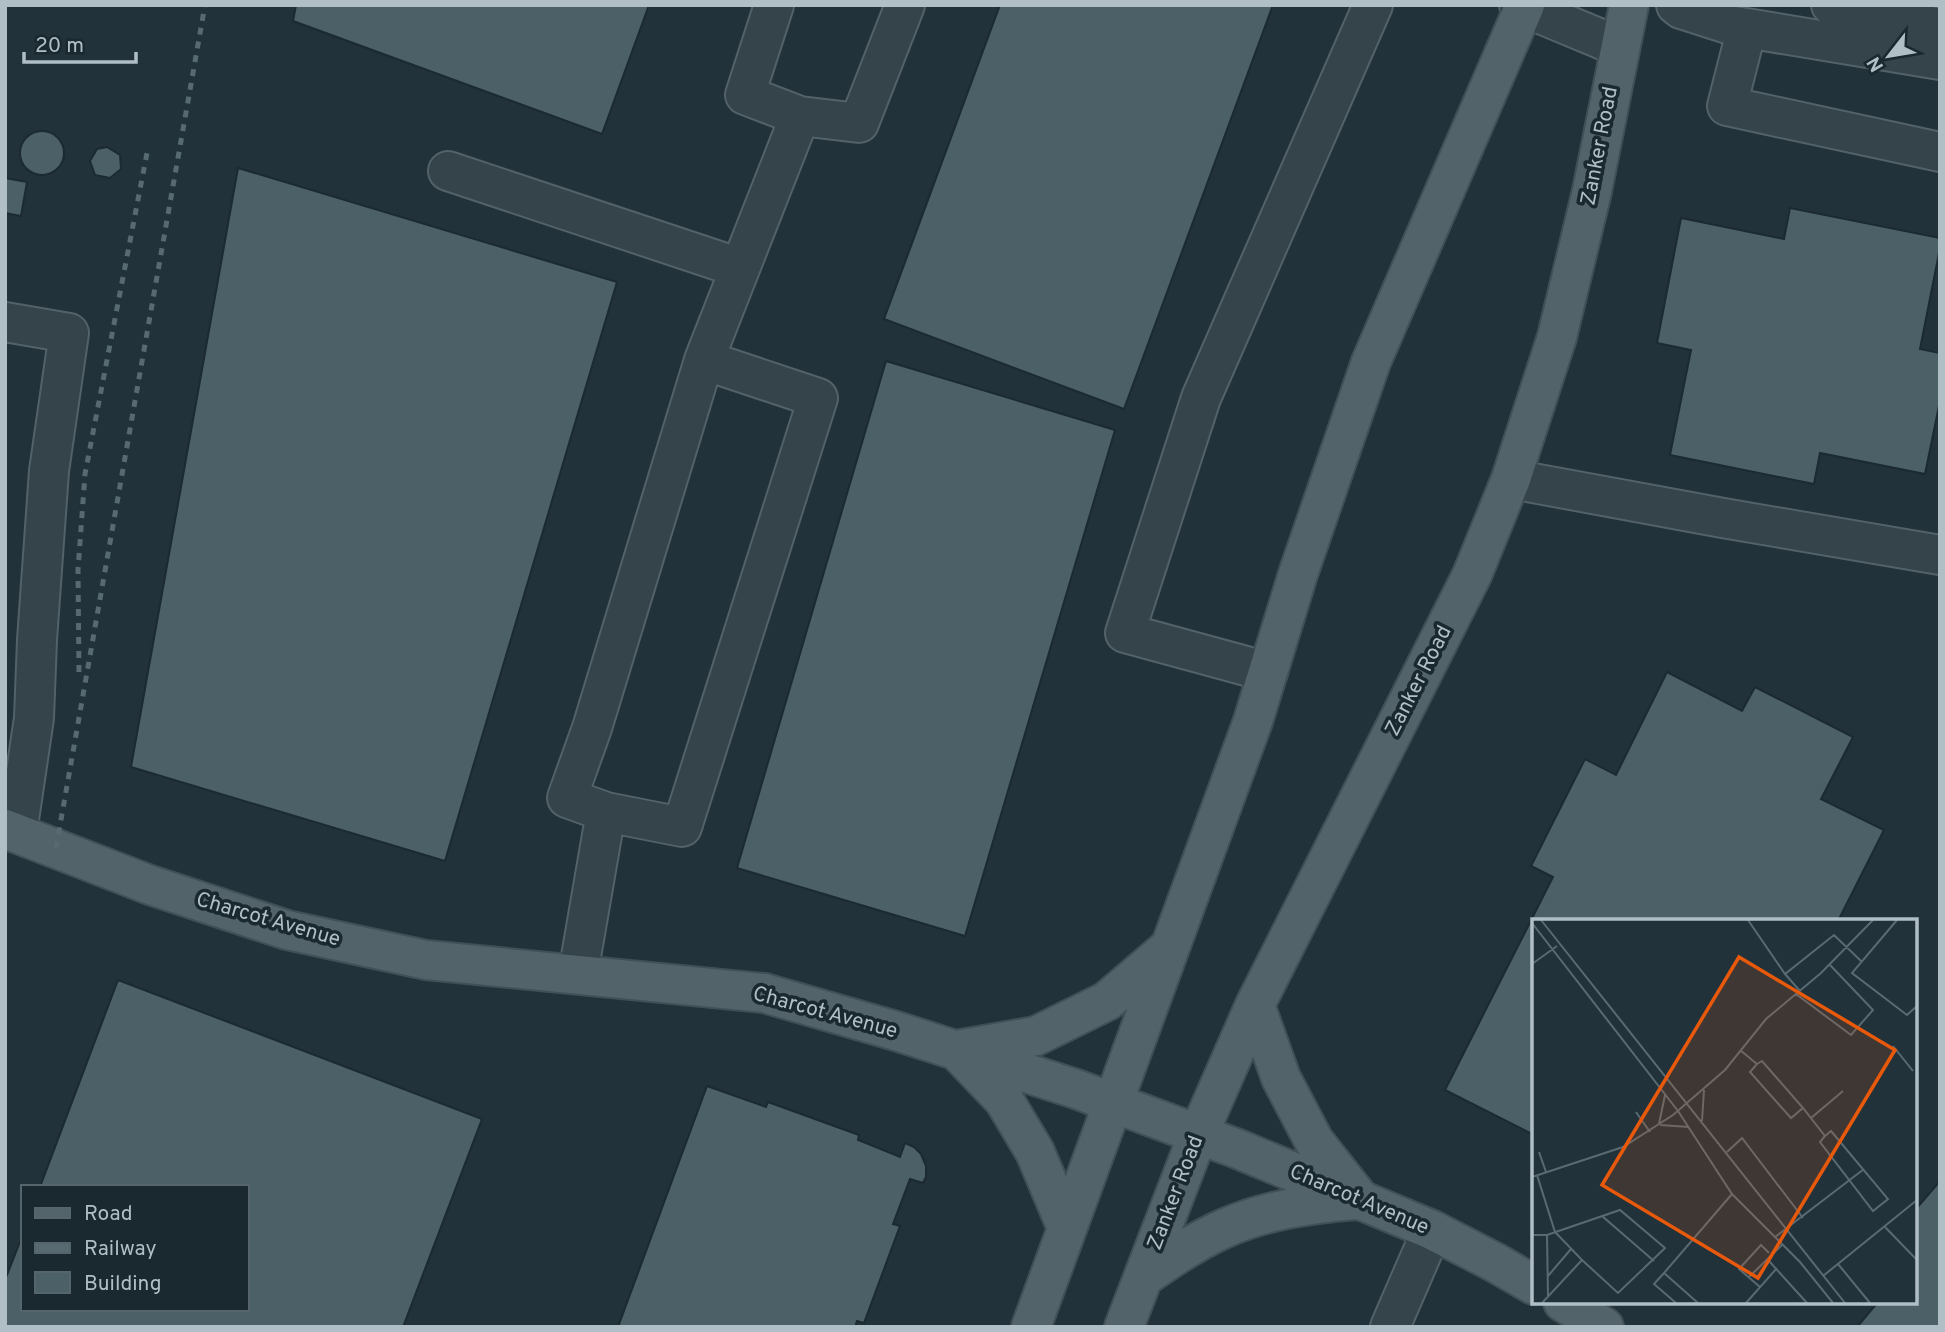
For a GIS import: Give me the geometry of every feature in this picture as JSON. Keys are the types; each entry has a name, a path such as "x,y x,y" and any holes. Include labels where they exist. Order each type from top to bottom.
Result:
{"main road":[{"name":"Zanker Road","path":"1125,1327 1198,1135 1255,1005 1472,575 1511,479 1558,337 1592,191 1629,5"},
{"path":"1031,1327 1253,721 1298,574 1371,362 1523,6"},
{"name":"Charcot Avenue","path":"11,831 150,885 287,930 426,960 764,993 957,1049 1238,1149 1361,1199 1432,1230 1532,1284"},
{"path":"957,1049 1036,1037 1107,1001 1172,945"},
{"path":"1255,1005 1281,1078 1314,1141 1361,1199"},
{"path":"957,1049 1004,1100 1040,1159 1067,1228"},
{"path":"1144,1277 1181,1251 1222,1229 1265,1214 1309,1204 1361,1199"},
{"path":"1566,1304 1604,1327"}],"lane":[{"path":"774,5 746,95 800,116 859,123 905,5"},
{"path":"1268,672 1125,633 1201,398 1373,5"},
{"path":"1676,5 1707,18 1747,28 1940,60"},
{"path":"1831,5 1940,27"},
{"path":"1523,6 1620,47"},
{"path":"1747,28 1727,106 1940,152"},
{"path":"704,360 818,398 682,827 606,812 567,798 592,728 704,360 800,116"},
{"path":"448,171 740,268"},
{"path":"5,321 69,333 49,471 34,718 11,831"},
{"path":"1511,479 1940,555"},
{"path":"578,974 606,812"},
{"path":"1390,1327 1432,1230"}],"building":[{"path":"296,5 649,5 602,134 293,21"},
{"path":"1000,5 1273,5 1124,409 884,319"},
{"path":"42,131 57,138 64,153 57,168 42,175 27,168 20,153 27,138"},
{"path":"107,147 120,155 121,169 110,178 95,175 90,161 97,149"},
{"path":"238,168 617,282 445,861 131,767"},
{"path":"5,178 27,182 21,216 5,213"},
{"path":"1790,208 1940,238 1920,349 1940,353 1940,401 1925,474 1820,453 1814,484 1670,455 1691,350 1657,343 1681,218 1784,239"},
{"path":"886,361 1115,430 965,936 737,868"},
{"path":"1667,672 1742,711 1755,687 1853,737 1821,799 1884,830 1839,919 1532,919 1532,1134 1445,1090 1553,877 1531,866 1585,759 1616,775"},
{"path":"118,980 482,1119 403,1327 5,1327 5,1280 21,1239 21,1311 248,1311 248,1185 41,1185"},
{"path":"707,1086 766,1107 768,1102 859,1135 858,1140 900,1157 905,1143 921,1154 926,1166 926,1177 923,1183 910,1179 893,1224 900,1226 864,1323 857,1321 855,1327 618,1327"},
{"path":"1940,1181 1940,1327 1857,1327 1876,1304 1917,1304 1917,1208"}],"railway":[{"path":"56,848 205,5"},
{"path":"79,672 78,570 85,474 147,153"}]}
